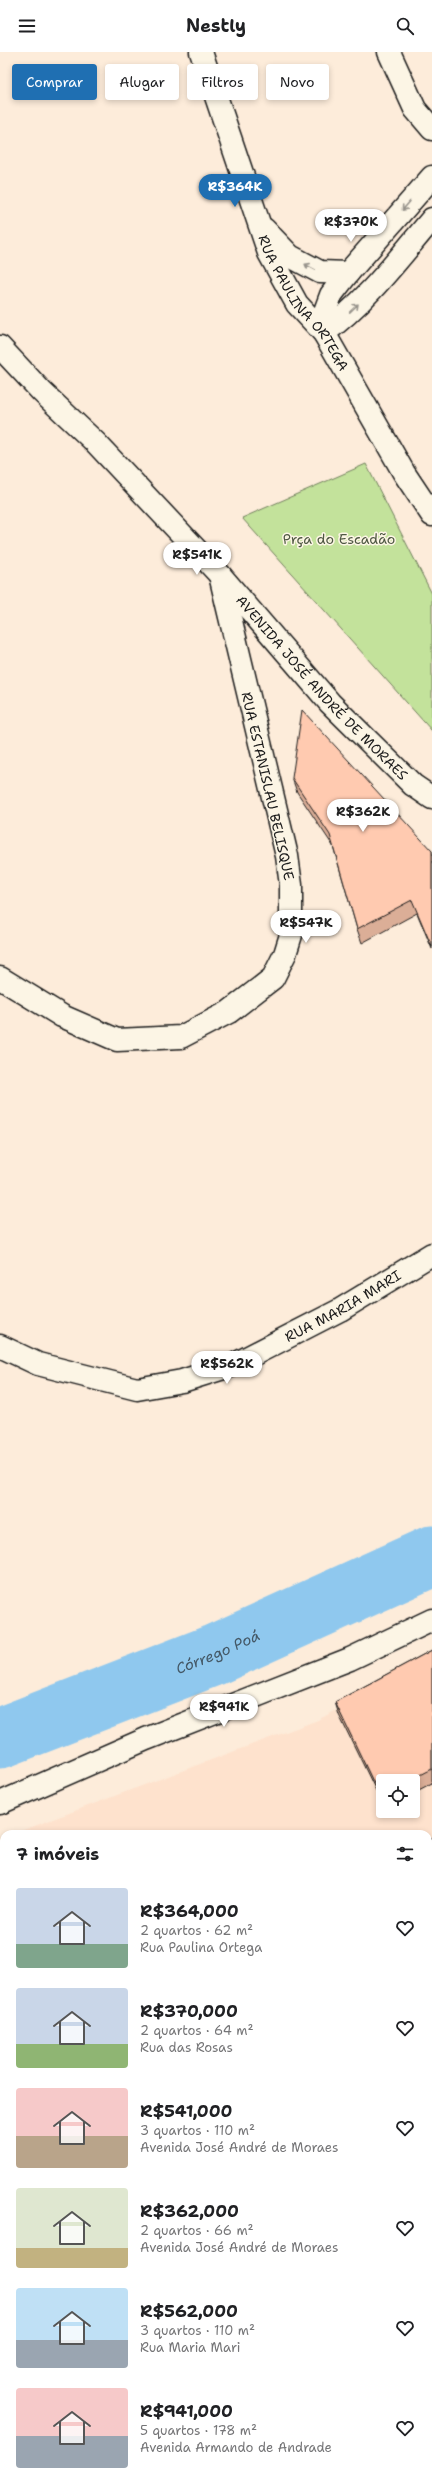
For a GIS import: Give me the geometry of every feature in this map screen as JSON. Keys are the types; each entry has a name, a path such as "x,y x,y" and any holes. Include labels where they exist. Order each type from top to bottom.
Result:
{"street":[{"name":"RUA PAULINA ORTEGA","path":"200,52 269,253 297,304 324,333 404,474 432,515"},
{"path":"389,52 415,109 432,129"},
{"path":"324,333 324,314 331,295 348,273 432,177"},
{"path":"324,333 343,318 379,283 432,219"},
{"path":"258,224 296,259 320,272 348,273"},
{"name":"AVENIDA JOSÉ ANDRÉ DE MORAES","path":"0,347 42,392 96,443 220,575 330,703 413,785 432,798"},
{"name":"RUA ESTANISLAU BELISQUE","path":"0,978 62,1016 117,1040 181,1037 229,1012 273,978 285,954 291,935 291,885 287,856 220,575"},
{"name":"AVENIDA JOSÉ ANDRÉ DE MORAES","path":"413,785 432,813"},
{"name":"RUA MARIA MARI","path":"0,1346 38,1364 137,1389 182,1381 240,1362 340,1310 432,1254"},
{"path":"0,1803 146,1739 343,1662 432,1620"}],"shaded area":[{"path":"432,1659 432,1830 24,1830 318,1720"}],"green space":[{"name":"Prça do Escadão","path":"366,464 432,594 432,731 242,518"}],"building":[{"path":"302,710 432,851 432,947 412,900 357,929 330,835 292,778"},
{"path":"432,1650 432,1769 420,1775 420,1774 376,1774 376,1788 335,1702"}],"waterway":[{"name":"Córrego Poá","path":"0,1738 214,1655 432,1556"}]}
